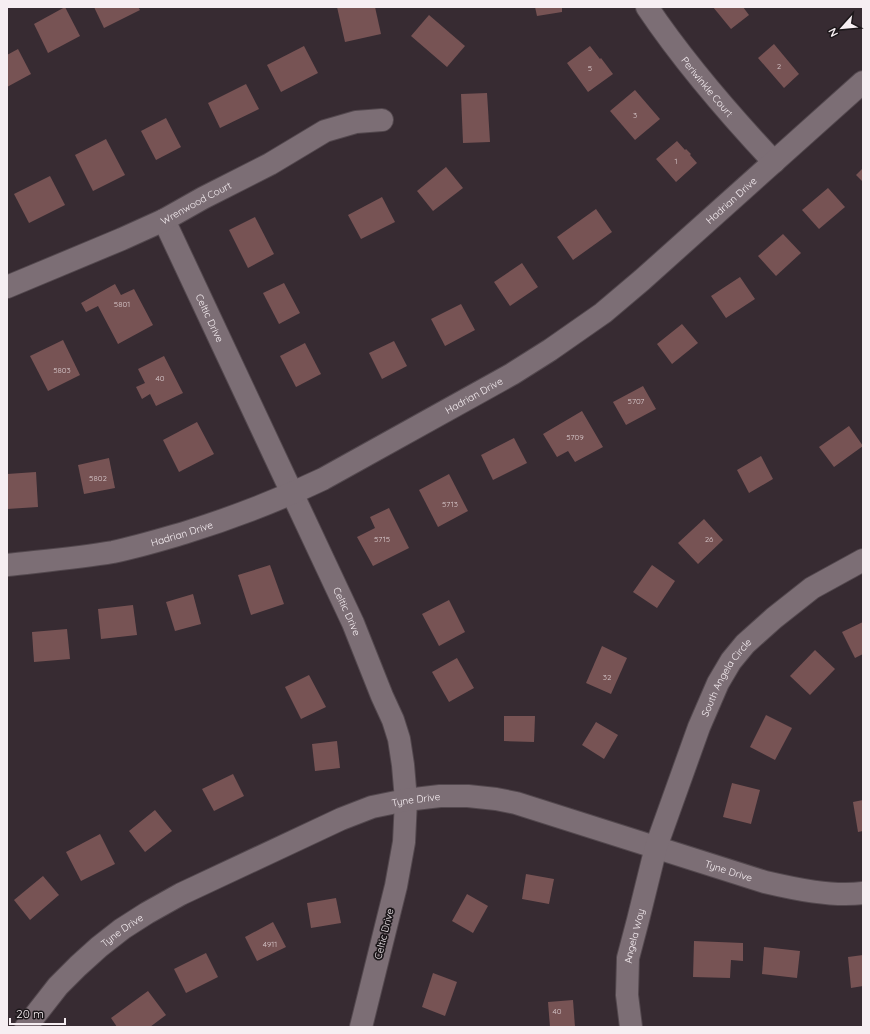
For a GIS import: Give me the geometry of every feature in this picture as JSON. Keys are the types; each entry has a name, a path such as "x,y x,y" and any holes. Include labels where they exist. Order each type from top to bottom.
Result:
{"street":[{"name":"Periwinkle Court","path":"647,7 689,65 746,132 774,162"},
{"name":"Hadrian Drive","path":"7,565 106,553 159,540 222,521 292,494 322,479 512,374 550,350 603,313 642,280 863,82"},
{"name":"Wrenwood Court","path":"7,287 164,220 203,198 270,164 324,131 356,122 382,120"},
{"name":"Celtic Drive","path":"164,220 353,623 393,720 399,739 406,800 404,842 396,886 361,1027"},
{"name":"South Angela Circle","path":"656,847 699,727 718,683 732,661 745,644 774,618 812,588 863,560"},
{"name":"Tyne Drive","path":"26,1027 58,986 78,966 122,929 147,913 181,894 341,818 372,807 406,800 440,796 468,796 516,803 765,882 793,889 826,893 863,893"},
{"name":"Angela Way","path":"631,1027 626,995 628,958 656,847"}],"building":[{"path":"65,7 80,36 48,53 34,24"},
{"path":"94,7 138,7 140,10 104,28"},
{"path":"337,7 375,7 381,34 345,42"},
{"path":"535,7 562,7 562,12 537,16"},
{"path":"713,7 743,7 749,15 731,29"},
{"path":"429,15 465,46 447,67 411,36"},
{"path":"774,44 799,74 784,88 758,58"},
{"path":"304,46 318,73 281,92 267,65"},
{"path":"590,46 613,74 588,92 567,63"},
{"path":"18,49 31,74 7,87 7,55"},
{"path":"246,84 259,109 220,128 208,103"},
{"path":"635,90 660,119 635,140 610,111"},
{"path":"487,93 490,142 463,143 461,94"},
{"path":"166,118 181,147 156,160 141,131"},
{"path":"106,139 125,175 93,191 75,155"},
{"path":"677,141 691,154 690,155 697,163 676,182 656,159"},
{"path":"446,167 463,188 433,211 417,191"},
{"path":"863,168 863,182 856,175"},
{"path":"50,176 65,205 29,223 14,194"},
{"path":"828,188 845,207 819,229 802,210"},
{"path":"382,197 395,222 361,239 348,215"},
{"path":"596,209 612,232 573,260 557,237"},
{"path":"255,217 274,254 248,268 229,230"},
{"path":"783,234 801,253 776,276 758,256"},
{"path":"522,263 538,287 510,306 494,282"},
{"path":"740,277 755,299 726,318 711,296"},
{"path":"284,283 300,313 279,324 263,293"},
{"path":"115,284 121,295 134,289 153,325 118,344 98,306 86,312 81,303"},
{"path":"461,304 475,330 445,346 431,319"},
{"path":"682,324 698,343 672,364 657,344"},
{"path":"63,340 80,375 48,391 30,356"},
{"path":"394,341 407,366 382,379 369,353"},
{"path":"305,343 321,374 296,387 280,356"},
{"path":"164,356 183,393 156,406 150,394 142,399 136,387 145,383 138,369"},
{"path":"643,386 656,409 626,425 613,402"},
{"path":"582,411 603,447 575,462 568,451 557,457 543,434"},
{"path":"197,422 214,454 179,472 163,440"},
{"path":"849,426 863,446 834,467 819,447"},
{"path":"514,438 527,463 493,480 481,455"},
{"path":"761,456 773,479 749,493 737,470"},
{"path":"109,458 115,488 84,494 78,465"},
{"path":"36,472 38,507 7,509 7,474"},
{"path":"449,474 468,511 438,527 419,490"},
{"path":"389,508 409,548 373,566 357,537 375,528 370,517"},
{"path":"704,519 723,540 698,564 678,543"},
{"path":"270,565 284,604 251,615 238,575"},
{"path":"652,565 675,581 657,608 633,592"},
{"path":"193,594 201,624 175,631 166,602"},
{"path":"449,600 465,632 439,646 422,614"},
{"path":"133,605 137,635 101,639 98,609"},
{"path":"863,622 863,654 855,658 842,632"},
{"path":"67,629 70,659 34,662 32,632"},
{"path":"602,646 627,658 611,694 586,683"},
{"path":"815,650 835,669 810,695 790,676"},
{"path":"457,658 474,688 449,702 432,672"},
{"path":"309,675 326,707 301,719 285,687"},
{"path":"766,715 792,728 775,760 750,747"},
{"path":"504,716 535,716 534,742 504,741"},
{"path":"596,722 618,735 604,759 582,745"},
{"path":"337,741 340,768 315,771 312,744"},
{"path":"233,774 244,796 214,811 202,789"},
{"path":"732,783 760,790 751,824 723,817"},
{"path":"863,800 863,831 858,832 853,802"},
{"path":"155,810 172,831 145,852 129,831"},
{"path":"100,834 115,864 81,881 66,852"},
{"path":"526,874 554,879 549,904 522,899"},
{"path":"43,876 59,895 30,920 14,900"},
{"path":"467,894 488,906 473,933 452,921"},
{"path":"336,898 341,923 311,928 307,903"},
{"path":"273,922 286,947 257,961 245,937"},
{"path":"694,941 743,943 743,961 731,960 730,978 693,977"},
{"path":"764,947 800,951 797,978 762,974"},
{"path":"206,953 218,977 186,993 174,969"},
{"path":"863,955 863,986 851,988 848,957"},
{"path":"433,973 457,982 445,1016 422,1007"},
{"path":"148,991 166,1015 150,1027 117,1027 111,1018"},
{"path":"573,1000 575,1027 550,1027 548,1002"}]}
